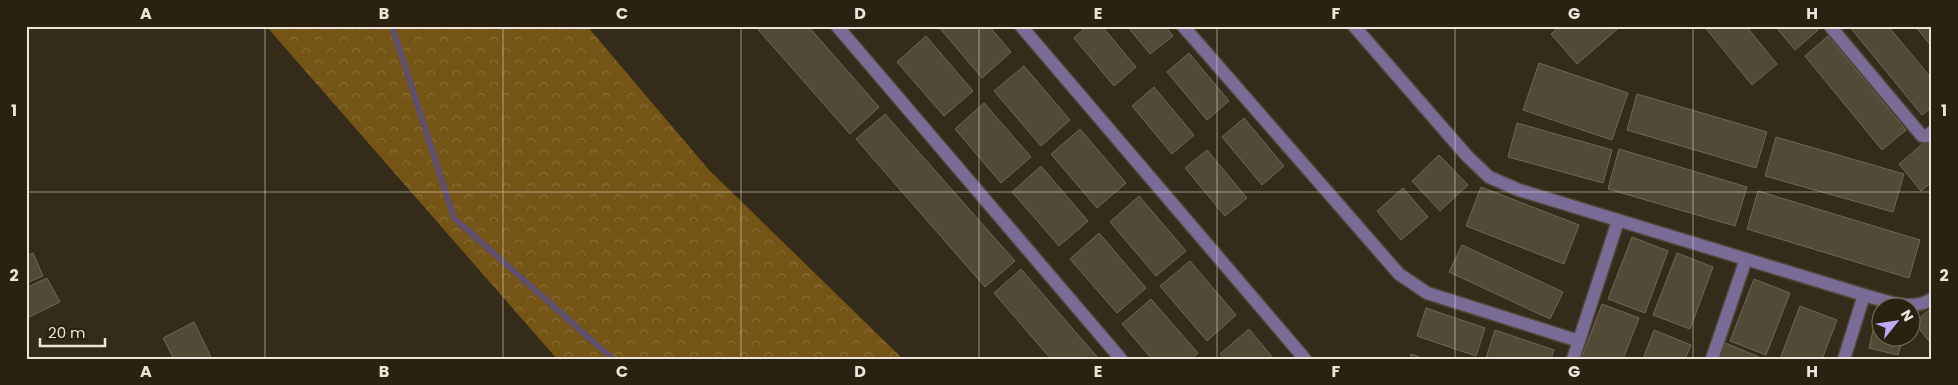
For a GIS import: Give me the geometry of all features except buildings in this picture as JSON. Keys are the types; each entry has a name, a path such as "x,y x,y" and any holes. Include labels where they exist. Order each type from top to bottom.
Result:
{"street":[{"path":"837,26 1121,359"},
{"path":"1021,26 1305,359"},
{"path":"1183,26 1399,274 1427,293 1579,341"},
{"path":"1354,26 1489,178 1519,190 1864,295 1907,306 1919,305 1932,300"},
{"path":"1830,26 1922,136 1927,136 1932,132"},
{"path":"1573,359 1618,220"},
{"path":"1712,359 1746,259"},
{"path":"1844,359 1864,295"}],"green space":[{"path":"266,26 587,26 709,170 903,359 557,359"}],"waterway":[{"path":"392,26 454,218 613,359"}]}
